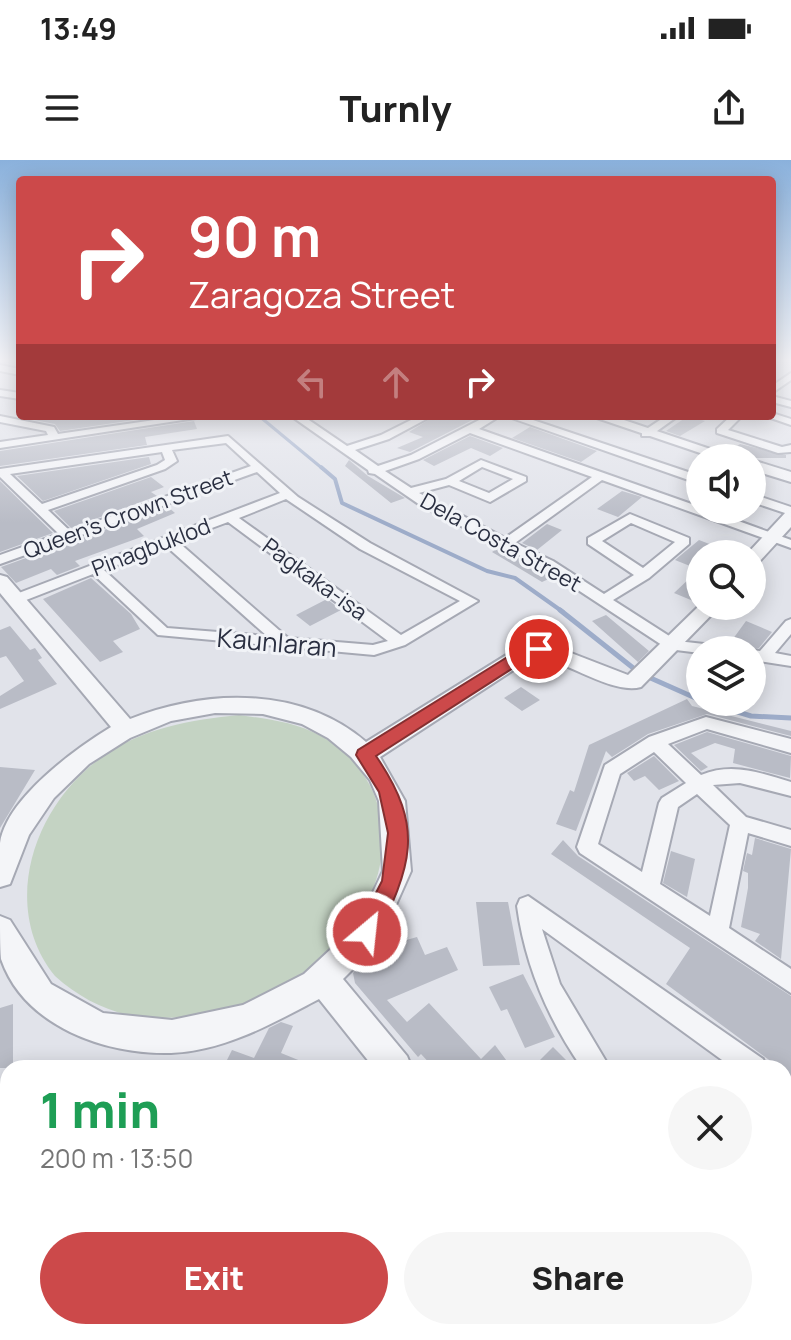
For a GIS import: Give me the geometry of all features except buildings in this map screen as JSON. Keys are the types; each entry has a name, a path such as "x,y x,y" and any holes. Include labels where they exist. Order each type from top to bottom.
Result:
{"street":[{"path":"0,419 50,429 55,438"},
{"path":"137,420 139,427"},
{"path":"0,445 182,420"},
{"name":"Dela Costa Street","path":"302,420 373,471 427,504 508,542 673,645 686,647"},
{"path":"345,450 385,437 419,420"},
{"path":"373,471 415,457 487,420"},
{"path":"523,420 686,475"},
{"path":"603,420 686,445"},
{"path":"610,420 686,446"},
{"path":"648,433 667,420"},
{"path":"733,420 721,431 782,451 791,448"},
{"path":"470,429 791,544"},
{"path":"1,472 228,439 286,495"},
{"path":"40,509 161,467 171,461 166,448"},
{"path":"411,492 450,481 481,463 522,479 490,498 450,481"},
{"name":"Queen's Crown Street","path":"0,560 256,468"},
{"path":"766,471 791,479"},
{"path":"1,472 68,536"},
{"path":"508,542 601,476"},
{"name":"Pinagbuklod","path":"16,599 286,495"},
{"name":"Kaunlaran","path":"95,569 163,632 374,650 400,642 471,601 365,546 286,495"},
{"path":"766,503 791,511"},
{"name":"Pagkaka-isa","path":"230,517 400,642"},
{"path":"766,544 791,517"},
{"path":"603,600 644,575 684,541 630,518 593,541 644,575"},
{"path":"169,541 283,642"},
{"path":"0,581 126,730"},
{"path":"365,755 531,649 546,651 623,682 633,682 697,620"},
{"path":"766,648 791,624"},
{"path":"766,657 791,661"},
{"path":"0,875 14,833 43,790 82,756 126,730 184,710 261,706 329,727 365,755 389,790 395,811 398,857 392,882 367,932 323,979 277,1009 237,1024 196,1034 140,1036 89,1025 57,1009 31,988 2,946"},
{"path":"791,746 706,723 655,742 612,770 587,847 791,982"},
{"path":"655,742 740,823 791,838"},
{"path":"649,886 669,803 698,783 728,772 791,789"},
{"path":"717,933 740,823"},
{"path":"592,1060 564,1020 547,980 532,941 528,906 743,1060"},
{"path":"323,979 389,1060"}],"green space":[{"path":"239,715 291,724 311,731 341,750 365,777 379,810 382,846 376,879 363,910 343,938 318,962 289,982 225,1009 190,1016 153,1018 129,1015 89,1000 55,976 38,949 29,920 27,890 32,860 42,830 57,803 78,778 117,747 168,727"}],"waterway":[{"path":"264,420 323,469"},
{"path":"321,467 335,479 342,503 487,571 515,578 563,612"},
{"path":"560,610 637,671"},
{"path":"646,676 686,694"},
{"path":"751,716 791,718"}],"route":[{"path":"367,932 392,882 398,857 398,833 389,790 365,755 531,649 539,649"}]}
